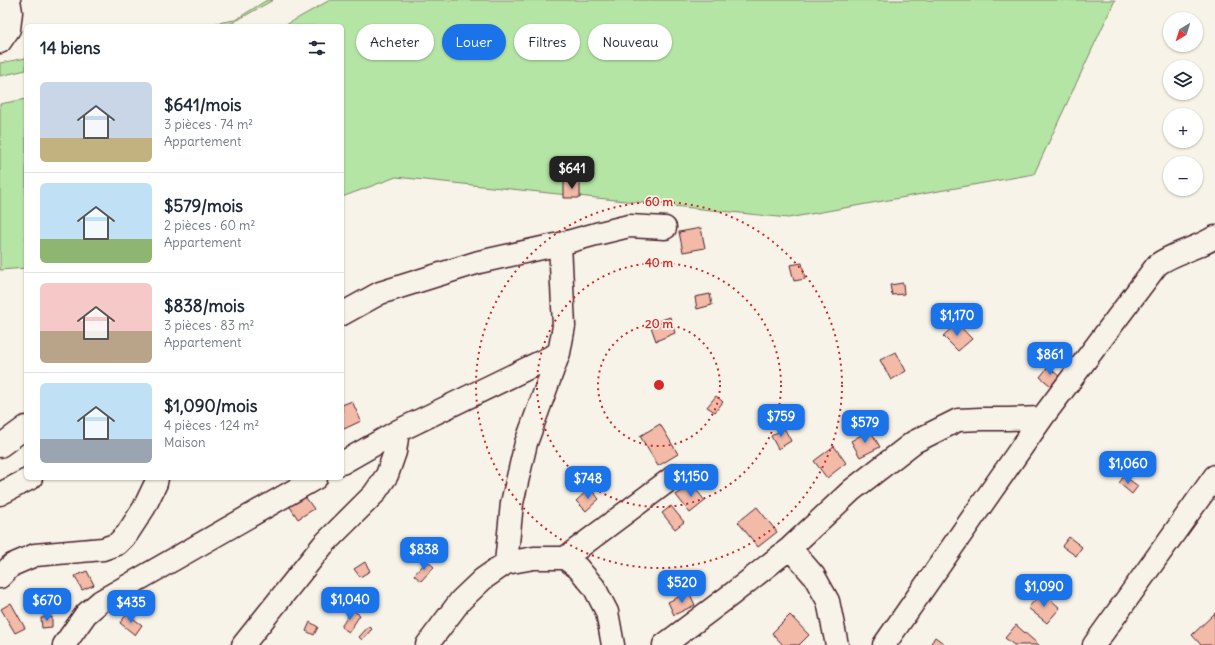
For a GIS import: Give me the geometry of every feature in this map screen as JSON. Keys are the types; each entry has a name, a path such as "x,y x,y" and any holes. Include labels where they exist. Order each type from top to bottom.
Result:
{"street":[{"path":"0,42 9,29 11,12 9,0"},
{"path":"344,313 380,293 478,262 560,244 629,226 665,228"},
{"path":"884,645 1042,418 1157,265 1166,259 1202,245 1215,237"},
{"path":"506,563 512,503 526,443 558,353 564,326 560,244"},
{"path":"344,462 398,431 558,353"},
{"path":"664,645 790,548 852,490 914,442 958,420 981,418 1042,418"},
{"path":"0,446 24,428"},
{"path":"243,645 323,545 374,494 387,475 395,452 398,431"},
{"path":"564,558 676,475"},
{"path":"0,494 27,480"},
{"path":"0,578 12,565 35,555 103,549 117,544 127,534 144,508 157,480"},
{"path":"64,645 86,614 101,601 313,480"},
{"path":"1094,645 1214,480"},
{"path":"790,548 814,576 828,601 837,645"},
{"path":"427,645 461,600 483,579 506,563 534,558 564,558 578,568 594,587 607,612 613,645"}],"green space":[{"path":"267,0 273,0 231,24 212,24 235,20"},
{"path":"330,0 1115,0 1034,174 788,218 396,177 344,196 344,24 288,24"},
{"path":"24,58 24,70 0,76 0,63"},
{"path":"24,99 24,268 0,270 0,104"}],"building":[{"path":"564,181 580,181 580,198 564,198"},
{"path":"701,228 705,248 683,252 679,232"},
{"path":"802,263 805,279 794,281 790,265"},
{"path":"903,283 904,294 892,295 890,285"},
{"path":"710,294 712,305 697,309 695,297"},
{"path":"670,317 675,333 656,341 650,324"},
{"path":"957,323 972,339 958,351 943,336"},
{"path":"896,352 906,371 891,380 880,360"},
{"path":"1048,367 1059,376 1051,386 1040,377"},
{"path":"716,396 723,402 715,412 707,407"},
{"path":"352,401 361,421 344,429 344,404"},
{"path":"660,424 678,454 658,466 640,436"},
{"path":"784,428 791,441 778,449 771,436"},
{"path":"870,430 880,447 860,457 851,441"},
{"path":"834,446 846,463 827,478 814,461"},
{"path":"1124,476 1138,486 1132,494 1119,483"},
{"path":"692,484 705,501 690,513 676,495"},
{"path":"590,488 599,499 586,511 576,501"},
{"path":"301,491 314,509 298,519 286,501"},
{"path":"671,506 684,522 675,529 662,513"},
{"path":"757,507 777,532 758,547 738,522"},
{"path":"1069,537 1082,547 1076,556 1062,546"},
{"path":"427,561 434,567 421,581 414,575"},
{"path":"365,562 370,571 360,577 354,569"},
{"path":"87,571 94,585 82,590 75,576"},
{"path":"689,592 695,605 674,615 668,602"},
{"path":"1042,592 1060,608 1047,623 1028,608"},
{"path":"11,603 25,628 15,633 1,609"},
{"path":"352,610 360,615 349,632 341,627"},
{"path":"1215,613 1215,645 1201,645 1192,635"},
{"path":"127,614 142,625 135,635 120,623"},
{"path":"790,615 809,635 799,645 783,645 772,633"},
{"path":"52,617 52,627 42,628 41,618"},
{"path":"310,622 318,627 314,635 306,631"},
{"path":"1016,625 1039,645 1014,645 1005,638"},
{"path":"369,626 372,629 362,640 359,637"},
{"path":"935,637 946,645 930,645"}]}
